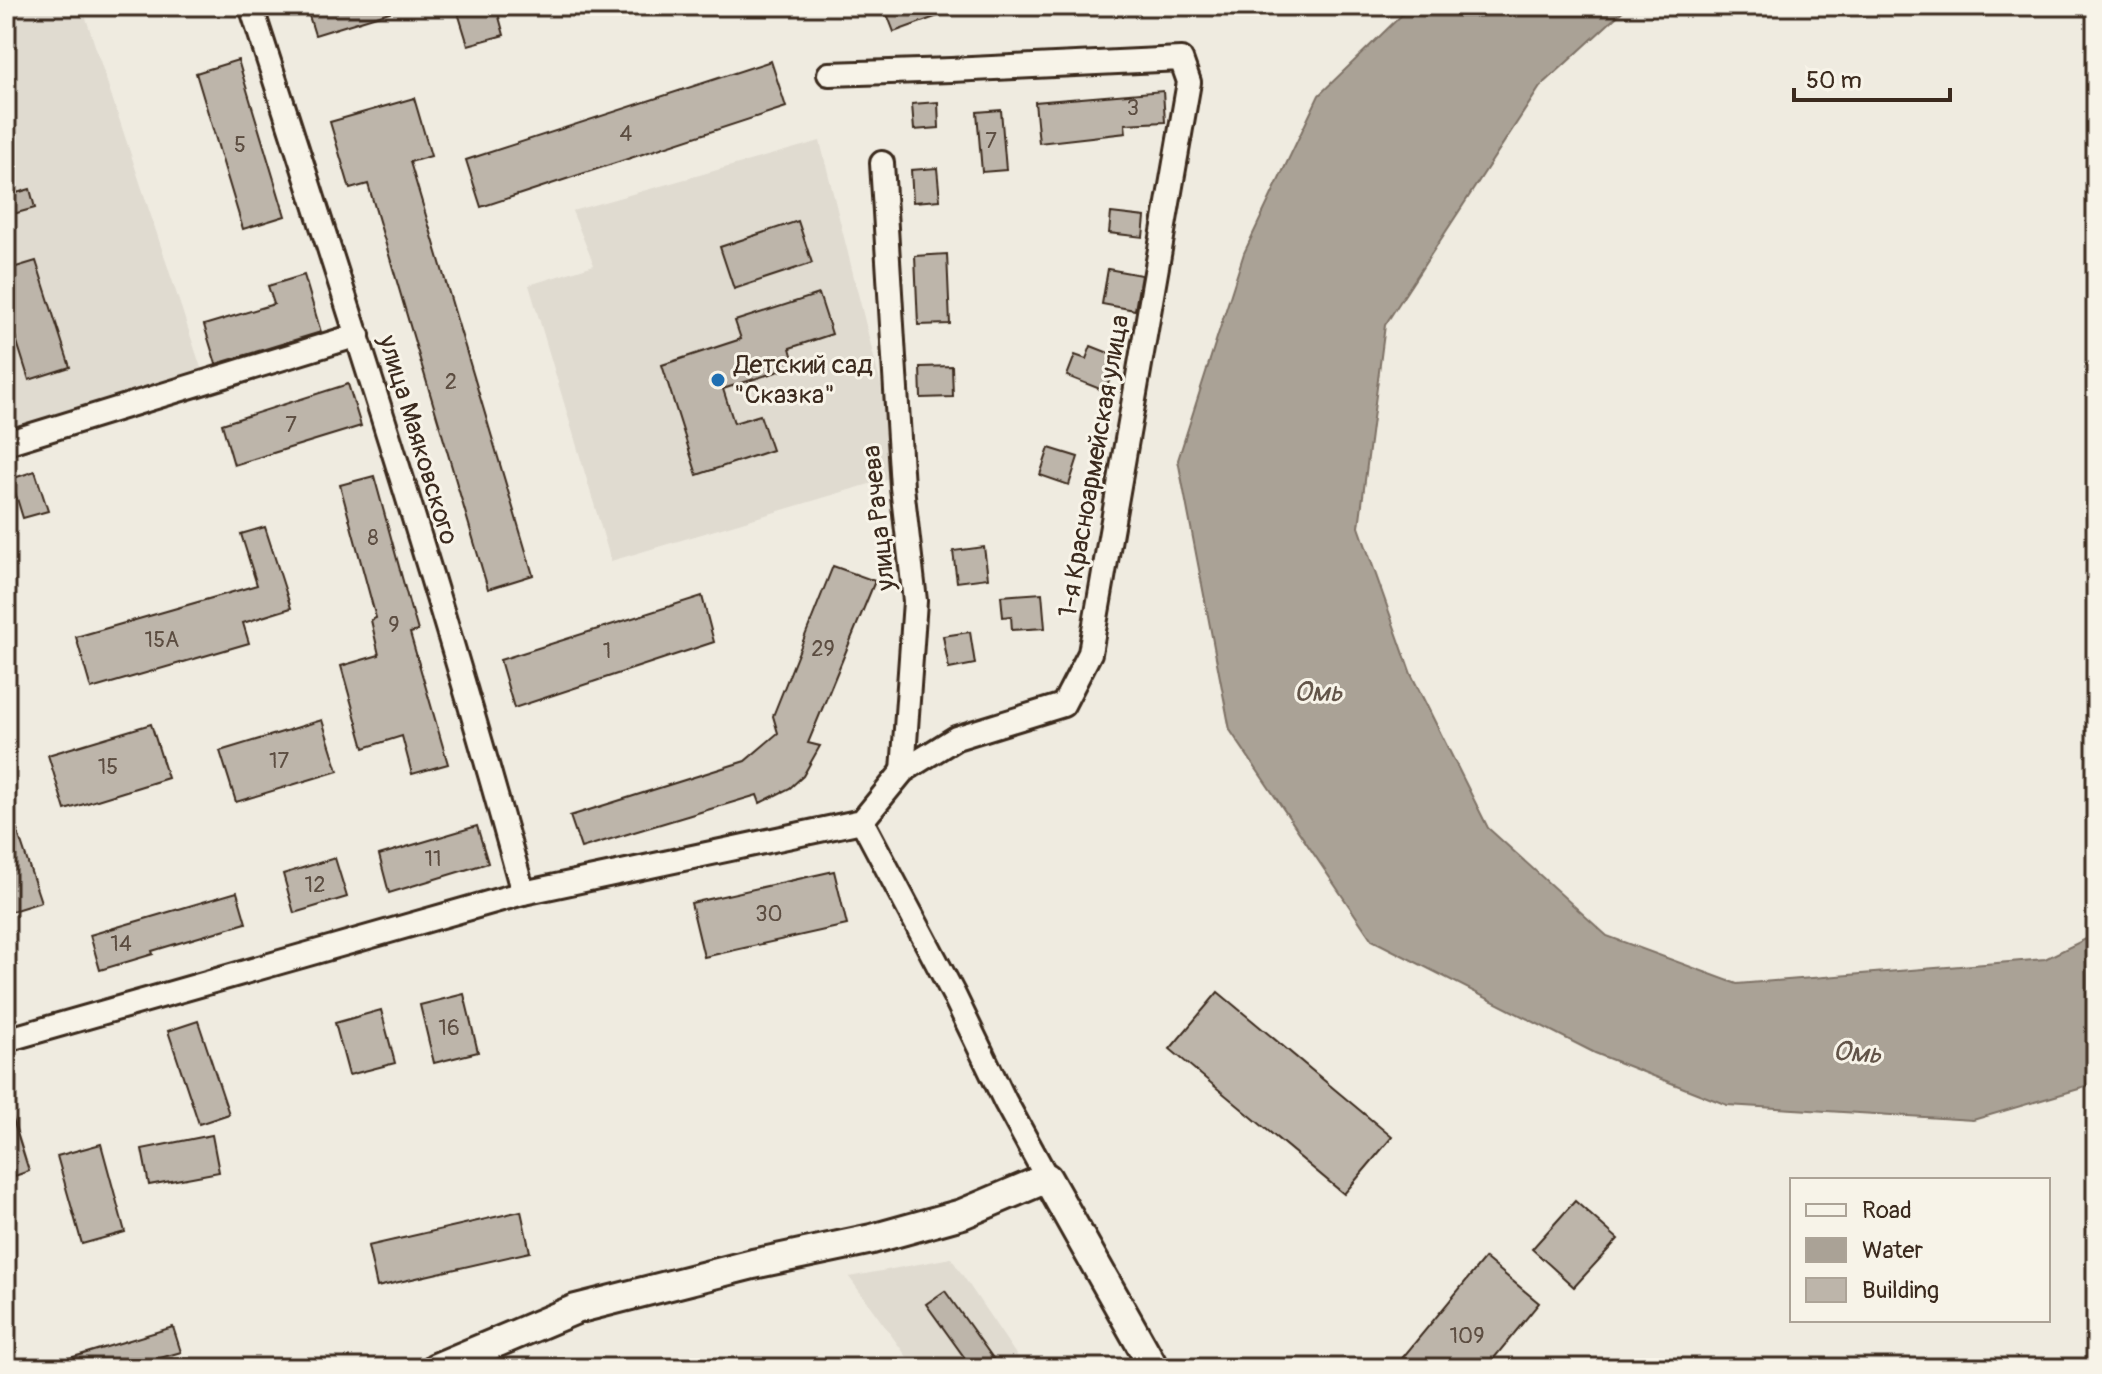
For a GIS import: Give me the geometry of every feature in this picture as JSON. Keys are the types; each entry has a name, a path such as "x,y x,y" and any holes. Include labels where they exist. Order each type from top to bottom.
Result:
{"main road":[{"path":"436,1368 576,1309 753,1264 872,1239 962,1214 1047,1178 1154,1368"}],"street":[{"name":"улица Маяковского","path":"251,6 358,335 523,893"},
{"name":"1-я Красноармейская улица","path":"829,74 1181,59 1189,82 1090,653 1063,705 956,738 903,771 862,821"},
{"name":"улица Рачева","path":"882,163 902,487 915,601 903,771"},
{"path":"6,443 358,335"},
{"path":"6,1040 523,893 862,821 1047,1178"}],"shaded area":[{"path":"6,6 82,6 202,371 13,427 6,404"},
{"name":"Детский сад \"Сказка\"","path":"820,141 903,474 611,561 529,285 594,265 572,211"},
{"path":"951,1258 1025,1368 915,1368 849,1277"}],"water":[{"name":"Омь","path":"1411,6 1628,6 1540,87 1385,325 1359,527 1411,674 1488,828 1607,936 1737,984 2045,959 2096,934 2096,1084 1973,1120 1727,1105 1595,1053 1372,940 1230,730 1178,460 1244,253 1319,95"}],"building":[{"path":"306,6 395,6 396,10 315,35"},
{"path":"456,6 496,6 504,35 468,45"},
{"path":"884,6 960,6 960,8 894,32"},
{"path":"238,60 285,216 243,229 196,73"},
{"path":"771,61 786,107 481,207 466,160"},
{"path":"1163,91 1165,122 1125,124 1126,133 1039,143 1035,102"},
{"path":"414,98 431,156 410,162 533,575 488,589 368,184 350,189 330,122"},
{"path":"938,102 939,128 914,130 912,104"},
{"path":"1001,110 1006,170 982,172 977,112"},
{"path":"937,168 940,200 913,202 911,170"},
{"path":"30,189 35,208 6,216 6,196"},
{"path":"1111,213 1145,217 1143,237 1109,233"},
{"path":"798,221 812,263 734,289 720,247"},
{"path":"947,254 950,324 918,325 915,256"},
{"path":"36,261 70,367 29,380 6,307 6,270"},
{"path":"1108,269 1141,275 1135,310 1102,304"},
{"path":"304,275 321,332 216,364 204,325 274,304 268,286"},
{"path":"819,294 832,334 790,348 795,366 723,389 734,423 760,415 772,450 697,475 662,365 741,339 735,321"},
{"path":"1091,346 1119,357 1105,391 1067,376 1075,355 1086,359"},
{"path":"952,366 953,397 921,398 920,367"},
{"path":"348,384 361,426 234,465 222,424"},
{"path":"1049,448 1078,457 1069,485 1040,475"},
{"path":"35,471 48,511 23,518 11,479"},
{"path":"374,476 418,631 410,633 448,764 412,774 402,736 364,748 341,666 379,655 371,620 376,618 340,485"},
{"path":"265,527 291,608 243,623 249,643 91,689 76,637 257,585 241,534"},
{"path":"984,547 988,578 957,582 953,551"},
{"path":"833,566 875,581 808,743 820,746 803,776 790,788 760,803 757,795 581,848 570,816 745,761 778,733 773,716"},
{"path":"1042,593 1045,628 1012,630 1011,616 1003,617 1001,596"},
{"path":"702,596 714,642 514,708 500,660"},
{"path":"970,632 975,664 949,669 943,636"},
{"path":"322,720 338,771 236,802 220,751"},
{"path":"151,724 168,778 65,810 48,755"},
{"path":"6,806 9,806 41,902 6,913"},
{"path":"477,826 488,863 389,893 379,855"},
{"path":"335,858 347,897 294,913 283,874"},
{"path":"834,871 847,925 704,957 691,903"},
{"path":"237,892 246,923 100,970 90,935"},
{"path":"1218,992 1392,1137 1344,1194 1170,1049"},
{"path":"464,994 478,1052 434,1063 420,1005"},
{"path":"381,1010 395,1063 349,1075 335,1023"},
{"path":"198,1021 229,1114 199,1124 168,1031"},
{"path":"10,1110 29,1171 6,1179 6,1111"},
{"path":"212,1135 219,1172 149,1185 142,1149"},
{"path":"101,1144 125,1232 82,1244 57,1156"},
{"path":"1575,1201 1618,1239 1574,1287 1532,1249"},
{"path":"521,1211 530,1252 377,1287 368,1246"},
{"path":"1485,1258 1539,1303 1486,1368 1394,1368"},
{"path":"945,1291 1000,1368 972,1368 926,1304"},
{"path":"173,1327 181,1352 126,1368 51,1368 50,1364"}],"place":[{"name":"Детский сад \"Сказка\"","path":"718,380"}]}
